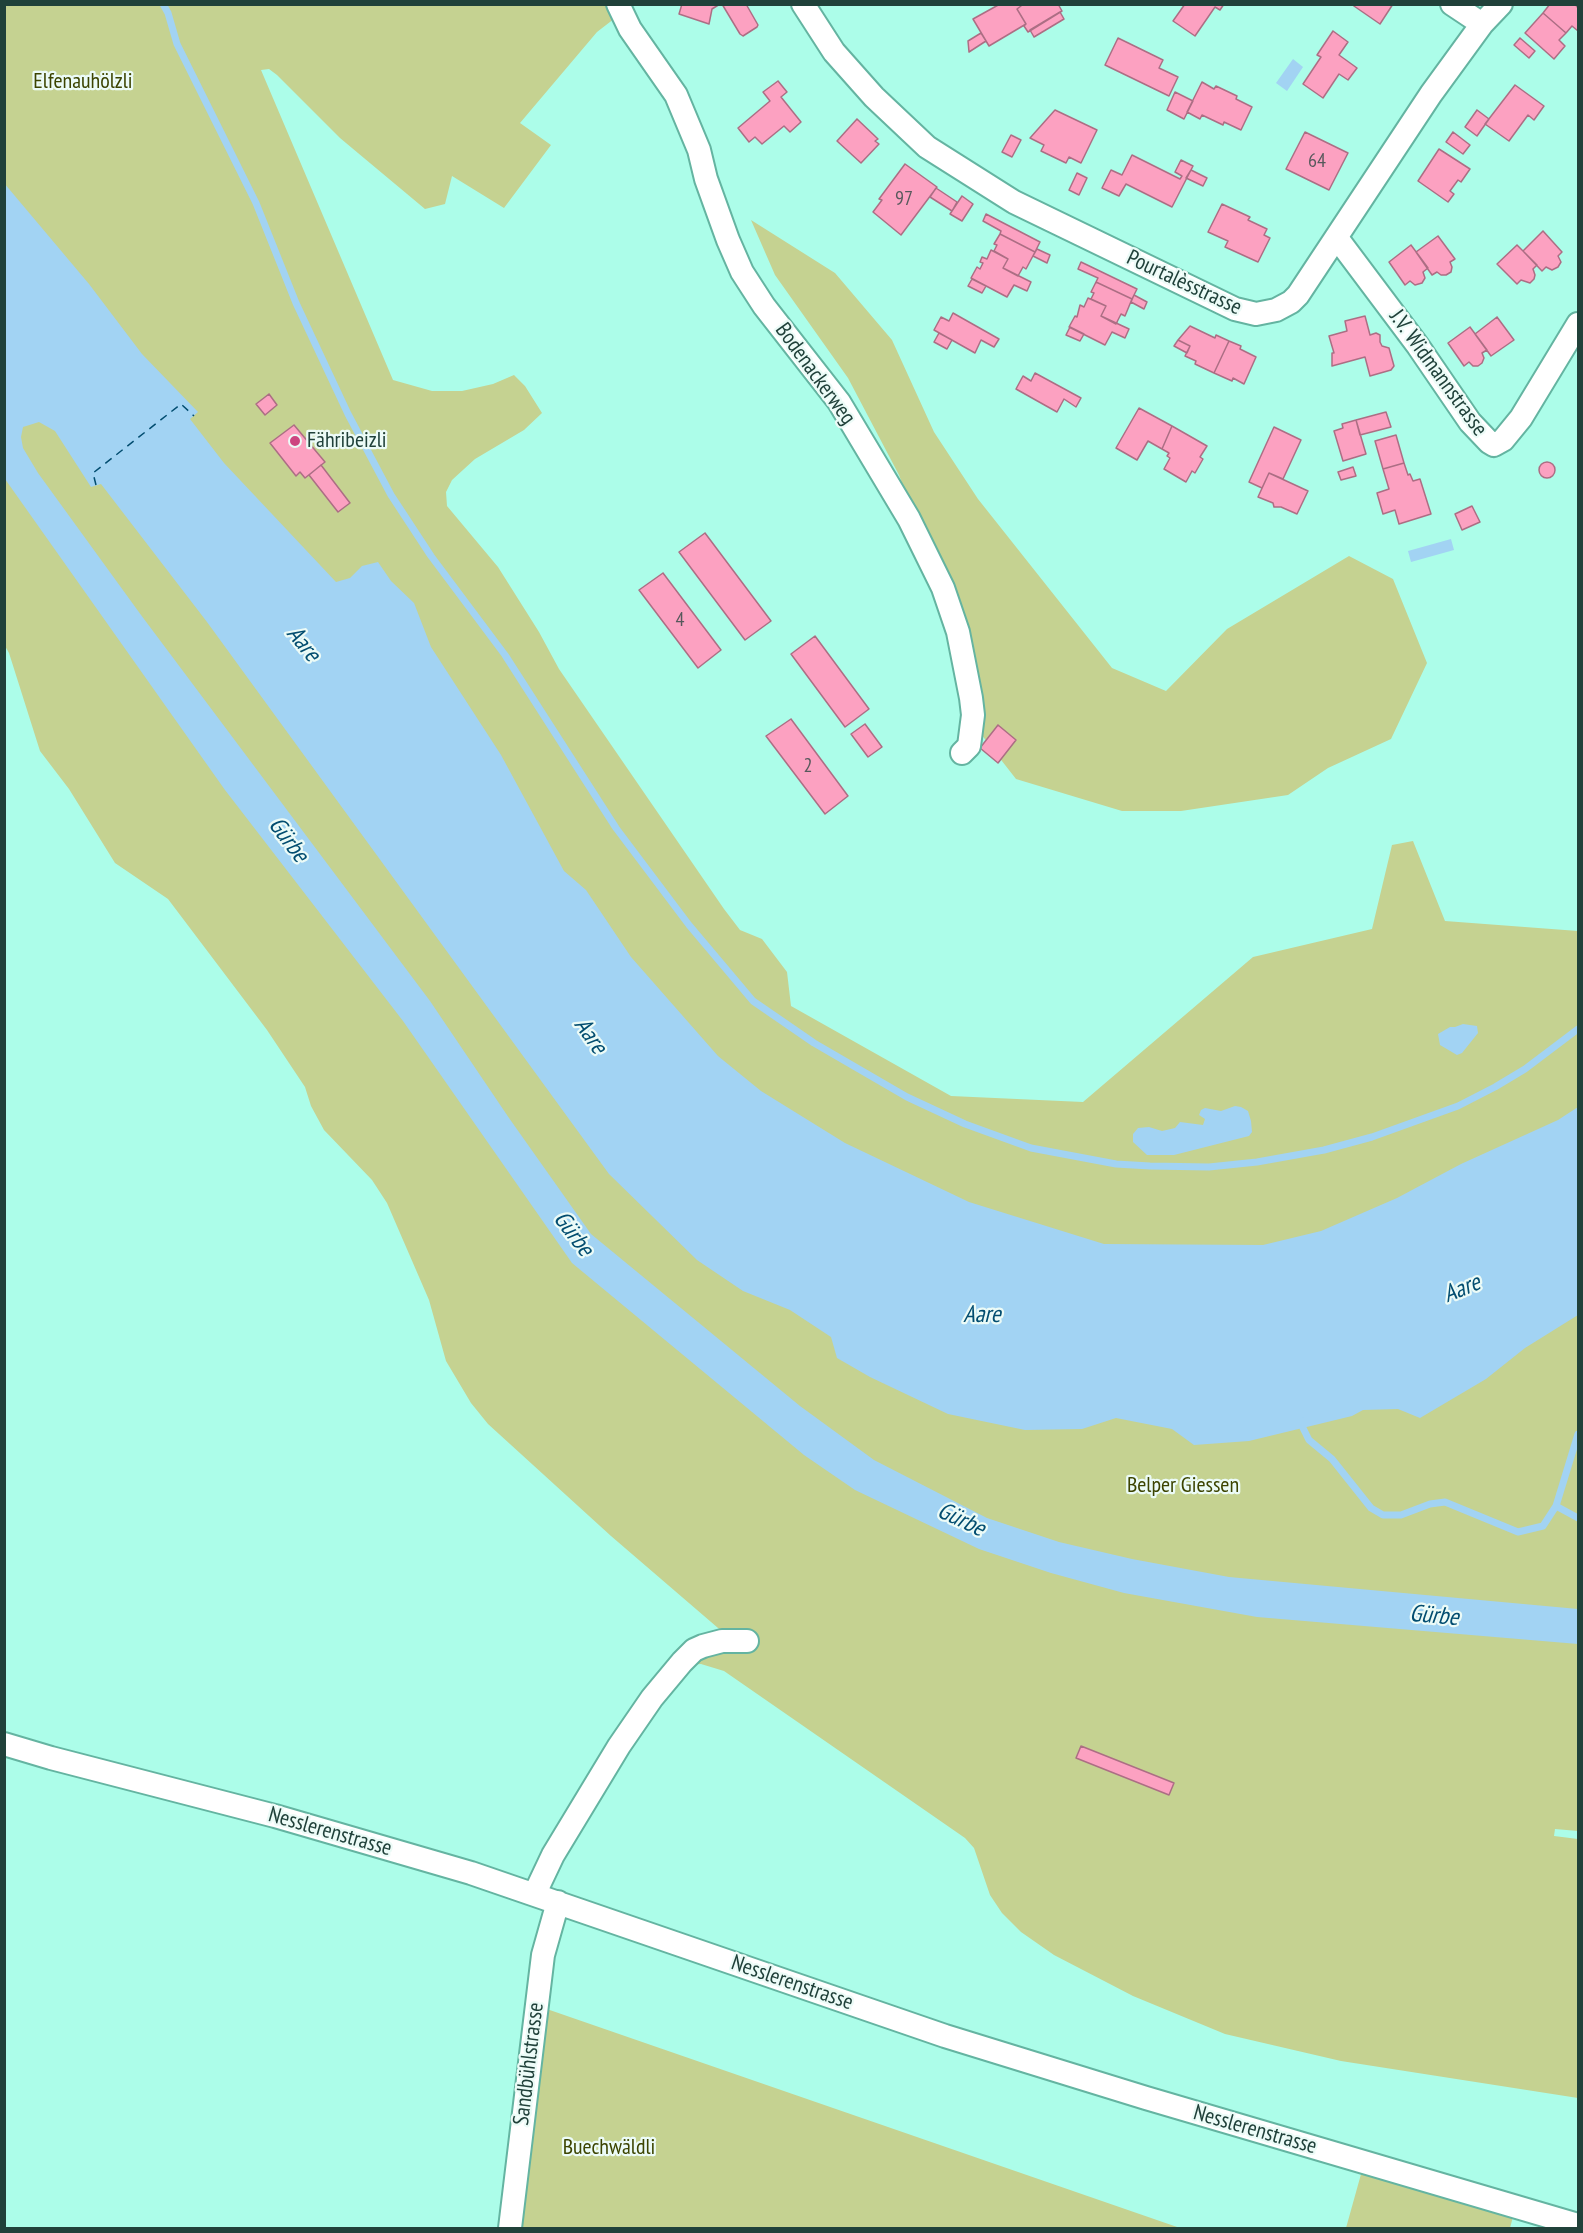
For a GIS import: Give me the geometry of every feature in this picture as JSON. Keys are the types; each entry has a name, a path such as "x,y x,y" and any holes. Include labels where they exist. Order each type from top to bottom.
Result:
{"street":[{"name":"Bodenackerweg","path":"618,4 630,29 676,95 699,150 706,179 742,272 764,306 839,402 909,519 943,588 960,640 973,715 969,746 962,753"},
{"name":"Pourtalèsstrasse","path":"803,4 834,52 874,97 927,147 1014,202 1235,309 1256,314 1266,313 1291,302 1298,295 1388,156 1482,24 1501,4"},
{"path":"1452,4 1482,24"},
{"name":"J.V. Widmannstrasse","path":"1337,238 1418,346 1470,422 1494,445 1503,440 1521,418 1578,324"},
{"path":"535,1893 554,1855 619,1746 652,1698 682,1662 694,1650 703,1646 722,1641 747,1641"},
{"name":"Nesslerenstrasse","path":"4,1744 275,1816 452,1867 535,1893 945,2036 1146,2098 1578,2225"},
{"name":"Sandbühlstrasse","path":"510,2229 543,1955 558,1902"}],"green space":[{"name":"Belper Giessen","path":"4,5 632,5 597,32 520,123 551,145 504,208 452,176 445,204 425,209 340,138 277,75 269,69 261,70 393,380 432,391 462,391 493,384 514,375 525,386 542,413 524,430 475,459 452,480 446,492 447,506 498,567 539,632 559,669 724,909 740,930 762,939 787,972 791,1006 951,1096 1083,1102 1253,957 1372,929 1392,845 1413,841 1445,921 1578,931 1578,1831 1555,1829 1554,1836 1578,1839 1578,2098 1341,2061 1225,2034 1133,1996 1054,1955 1021,1932 1002,1913 990,1895 974,1848 965,1838 724,1671 701,1664 686,1665 725,1634 611,1536 488,1424 471,1403 446,1361 429,1300 387,1203 372,1180 324,1130 311,1106 305,1087 267,1030 168,899 115,863 69,789 40,751 5,646"},
{"path":"751,220 835,273 892,340 934,432 978,499 1112,668 1166,691 1227,629 1349,556 1393,579 1427,663 1391,739 1328,768 1288,795 1181,811 1122,811 1016,779 970,720 954,624 899,475 848,378 775,275"},
{"name":"Buechwäldli","path":"541,2007 1180,2228 516,2228"},
{"path":"1363,2167 1514,2213 1510,2228 1346,2228"}],"water":[{"path":"1293,59 1303,67 1287,91 1276,83"},
{"name":"Aare","path":"4,183 89,284 142,354 198,412 190,419 224,463 336,582 350,578 362,566 378,562 391,581 414,603 431,647 501,755 564,871 586,890 631,957 718,1056 761,1091 845,1143 969,1202 1104,1244 1263,1245 1321,1231 1397,1198 1461,1164 1558,1120 1578,1107 1578,1315 1525,1348 1486,1379 1420,1418 1398,1409 1363,1410 1352,1416 1249,1441 1194,1445 1172,1429 1116,1418 1082,1429 1025,1430 948,1414 870,1377 837,1358 831,1337 790,1310 743,1291 697,1260 609,1174 207,622 101,484 91,487 55,431 39,422 23,427 21,437 23,448 38,473 141,615 430,1001 591,1234 800,1406 874,1460 987,1518 1059,1542 1132,1559 1229,1577 1578,1609 1578,1644 1257,1617 1124,1593 1051,1573 979,1549 855,1490 804,1455 572,1263 403,1021 225,790 5,479"},
{"path":"1451,539 1454,550 1411,562 1408,551"},
{"path":"1463,1024 1477,1026 1478,1033 1462,1053 1457,1055 1440,1045 1438,1034 1450,1027"},
{"path":"1235,1106 1248,1111 1252,1132 1249,1136 1174,1155 1147,1155 1133,1142 1133,1134 1138,1128 1149,1127 1162,1131 1175,1128 1180,1122 1203,1125 1205,1119 1199,1115 1201,1110 1205,1108 1221,1111"}],"building":[{"path":"682,4 720,4 712,9 709,24 679,14"},
{"path":"722,4 746,4 757,27 743,36"},
{"path":"1000,4 1020,4 1021,6 1017,9 1026,24 989,46 973,19"},
{"path":"1020,4 1058,4 1062,11 1028,32 1017,9 1021,6"},
{"path":"1185,4 1224,4 1220,10 1215,7 1195,36 1173,21"},
{"path":"1351,4 1393,4 1380,24"},
{"path":"1550,4 1575,4 1578,8 1578,31 1572,26 1566,33 1543,13"},
{"path":"1060,12 1064,19 1034,37 1030,30"},
{"path":"1543,13 1566,33 1559,40 1565,46 1554,59 1525,33"},
{"path":"1333,31 1348,42 1339,55 1357,68 1348,80 1339,74 1323,98 1303,84 1321,57 1317,55"},
{"path":"981,33 986,41 969,52 968,41"},
{"path":"1118,38 1163,60 1159,68 1178,77 1169,96 1105,65"},
{"path":"1520,38 1535,51 1529,58 1514,45"},
{"path":"778,81 787,92 781,97 801,122 790,132 784,126 762,144 755,137 749,142 738,128 770,101 763,92"},
{"path":"1202,82 1214,89 1216,86 1237,96 1236,99 1252,107 1241,130 1202,115 1200,119 1187,112"},
{"path":"1515,85 1544,106 1534,120 1528,115 1509,141 1485,124"},
{"path":"1175,92 1193,101 1184,119 1167,110"},
{"path":"1055,110 1097,130 1081,163 1069,157 1066,163 1041,151 1044,145 1030,138"},
{"path":"1477,110 1489,119 1477,136 1465,127"},
{"path":"857,119 878,139 875,141 879,144 861,163 837,141"},
{"path":"1305,132 1348,153 1329,190 1286,169"},
{"path":"1453,132 1470,145 1463,154 1446,142"},
{"path":"1011,135 1021,140 1012,157 1002,152"},
{"path":"1439,149 1470,169 1461,182 1458,180 1450,191 1454,194 1448,202 1418,181"},
{"path":"1132,155 1180,179 1182,176 1175,172 1181,160 1193,166 1172,207 1126,184 1119,196 1102,188 1111,170 1122,175"},
{"path":"905,164 937,187 901,235 873,212 882,200 879,199"},
{"path":"1191,170 1207,178 1203,186 1186,178"},
{"path":"1077,173 1087,178 1079,195 1069,190"},
{"path":"936,188 957,202 952,211 930,197"},
{"path":"962,196 973,204 962,221 950,214"},
{"path":"1222,204 1250,217 1248,220 1267,229 1264,235 1270,238 1258,262 1225,247 1228,241 1208,232"},
{"path":"986,214 1040,242 1035,252 1000,234 1001,231 983,221"},
{"path":"1543,231 1562,252 1558,256 1561,262 1552,270 1546,267 1542,271 1523,251"},
{"path":"1000,234 1035,252 1026,269 1023,267 1018,276 1003,268 1008,259 994,251 997,245 994,244"},
{"path":"1438,236 1455,259 1450,262 1451,272 1446,275 1437,272 1432,275 1416,252"},
{"path":"1411,245 1428,268 1423,272 1425,278 1422,283 1415,285 1410,281 1405,285 1389,262"},
{"path":"1517,245 1537,265 1533,269 1534,279 1530,283 1521,280 1517,284 1497,264"},
{"path":"1037,249 1050,255 1047,263 1033,256"},
{"path":"991,250 1008,259 1003,268 1031,282 1027,291 1014,285 1007,297 971,278 977,267 980,269 983,263 980,262 982,257 987,259"},
{"path":"1081,262 1137,289 1132,299 1096,282 1098,278 1078,269"},
{"path":"972,279 986,286 982,293 968,286"},
{"path":"1096,282 1132,299 1125,316 1121,314 1116,324 1101,316 1106,306 1091,299 1094,293 1091,292"},
{"path":"1134,295 1147,302 1144,309 1131,302"},
{"path":"1088,298 1106,306 1101,316 1129,329 1125,338 1112,332 1105,345 1069,327 1075,316 1077,317 1080,305 1084,307"},
{"path":"953,313 999,339 994,347 981,340 975,353 934,330 941,317 949,321"},
{"path":"1365,316 1370,335 1376,333 1380,335 1380,342 1382,346 1389,348 1394,366 1391,370 1370,376 1365,357 1332,366 1332,353 1334,353 1329,336 1347,331 1345,321"},
{"path":"1497,317 1514,340 1491,356 1475,334"},
{"path":"1190,326 1215,338 1216,335 1229,341 1214,373 1195,364 1196,361 1185,356 1190,346 1178,340"},
{"path":"1070,327 1084,334 1080,341 1066,335"},
{"path":"1470,327 1487,350 1482,353 1484,358 1478,366 1473,366 1469,362 1464,366 1448,343"},
{"path":"939,333 952,340 947,349 934,342"},
{"path":"1178,340 1190,346 1187,353 1174,346"},
{"path":"1229,341 1241,346 1240,349 1256,357 1244,384 1233,378 1232,381 1214,373"},
{"path":"1035,373 1081,398 1076,407 1064,399 1057,412 1016,389 1023,376 1031,381"},
{"path":"269,394 277,405 265,415 256,404"},
{"path":"1139,408 1172,426 1162,449 1148,441 1137,460 1116,448"},
{"path":"1386,412 1391,427 1360,435 1356,420"},
{"path":"1356,420 1366,454 1343,461 1334,431 1343,428 1342,424"},
{"path":"294,425 325,462 305,478 300,472 296,476 270,443"},
{"path":"1172,426 1207,446 1200,457 1203,459 1195,473 1192,471 1186,482 1164,469 1170,458 1167,456 1169,453 1162,449"},
{"path":"1274,427 1301,440 1283,479 1269,473 1262,488 1249,482"},
{"path":"1396,435 1404,463 1383,469 1375,441"},
{"path":"1547,462 1555,470 1547,478 1539,470"},
{"path":"1404,463 1413,481 1420,479 1431,514 1399,524 1395,510 1383,514 1377,493 1389,489 1383,469"},
{"path":"321,465 350,503 338,512 309,475"},
{"path":"1353,467 1356,476 1341,480 1338,472"},
{"path":"1269,473 1308,491 1297,514 1281,507 1274,507 1273,503 1258,497"},
{"path":"1472,506 1480,522 1462,530 1455,514"},
{"path":"705,533 771,621 745,640 679,552"},
{"path":"663,573 721,650 698,668 639,590"},
{"path":"815,636 869,709 845,727 791,654"},
{"path":"791,719 848,796 825,814 766,736"},
{"path":"865,724 882,747 868,757 851,734"},
{"path":"998,725 1016,740 998,763 980,748"},
{"path":"1081,1746 1174,1783 1169,1795 1076,1758"}],"waterway":[{"path":"163,4 177,44 256,203 296,303 348,414 391,495 431,556 505,655 616,828 689,925 753,1001 814,1043 907,1097 965,1124 1031,1148 1116,1164 1150,1166 1209,1167 1257,1162 1324,1150 1372,1137 1458,1106 1495,1087 1525,1069 1578,1029"},
{"path":"1303,1421 1303,1428 1309,1440 1332,1459 1371,1508 1383,1515 1401,1515 1430,1504 1445,1502 1518,1532 1543,1526 1556,1506 1578,1434"},
{"path":"1556,1506 1578,1518"}],"ferry route":[{"path":"96,485 93,473 181,404 194,416"}],"place":[{"name":"Fähribeizli","path":"295,441"}],"park label":[{"name":"Elfenauhölzli","path":"83,82"}],"water label":[{"name":"Gürbe","path":"288,840"},
{"name":"Gürbe","path":"573,1234"},
{"name":"Gürbe","path":"961,1520"},
{"name":"Gürbe","path":"1434,1616"}]}
